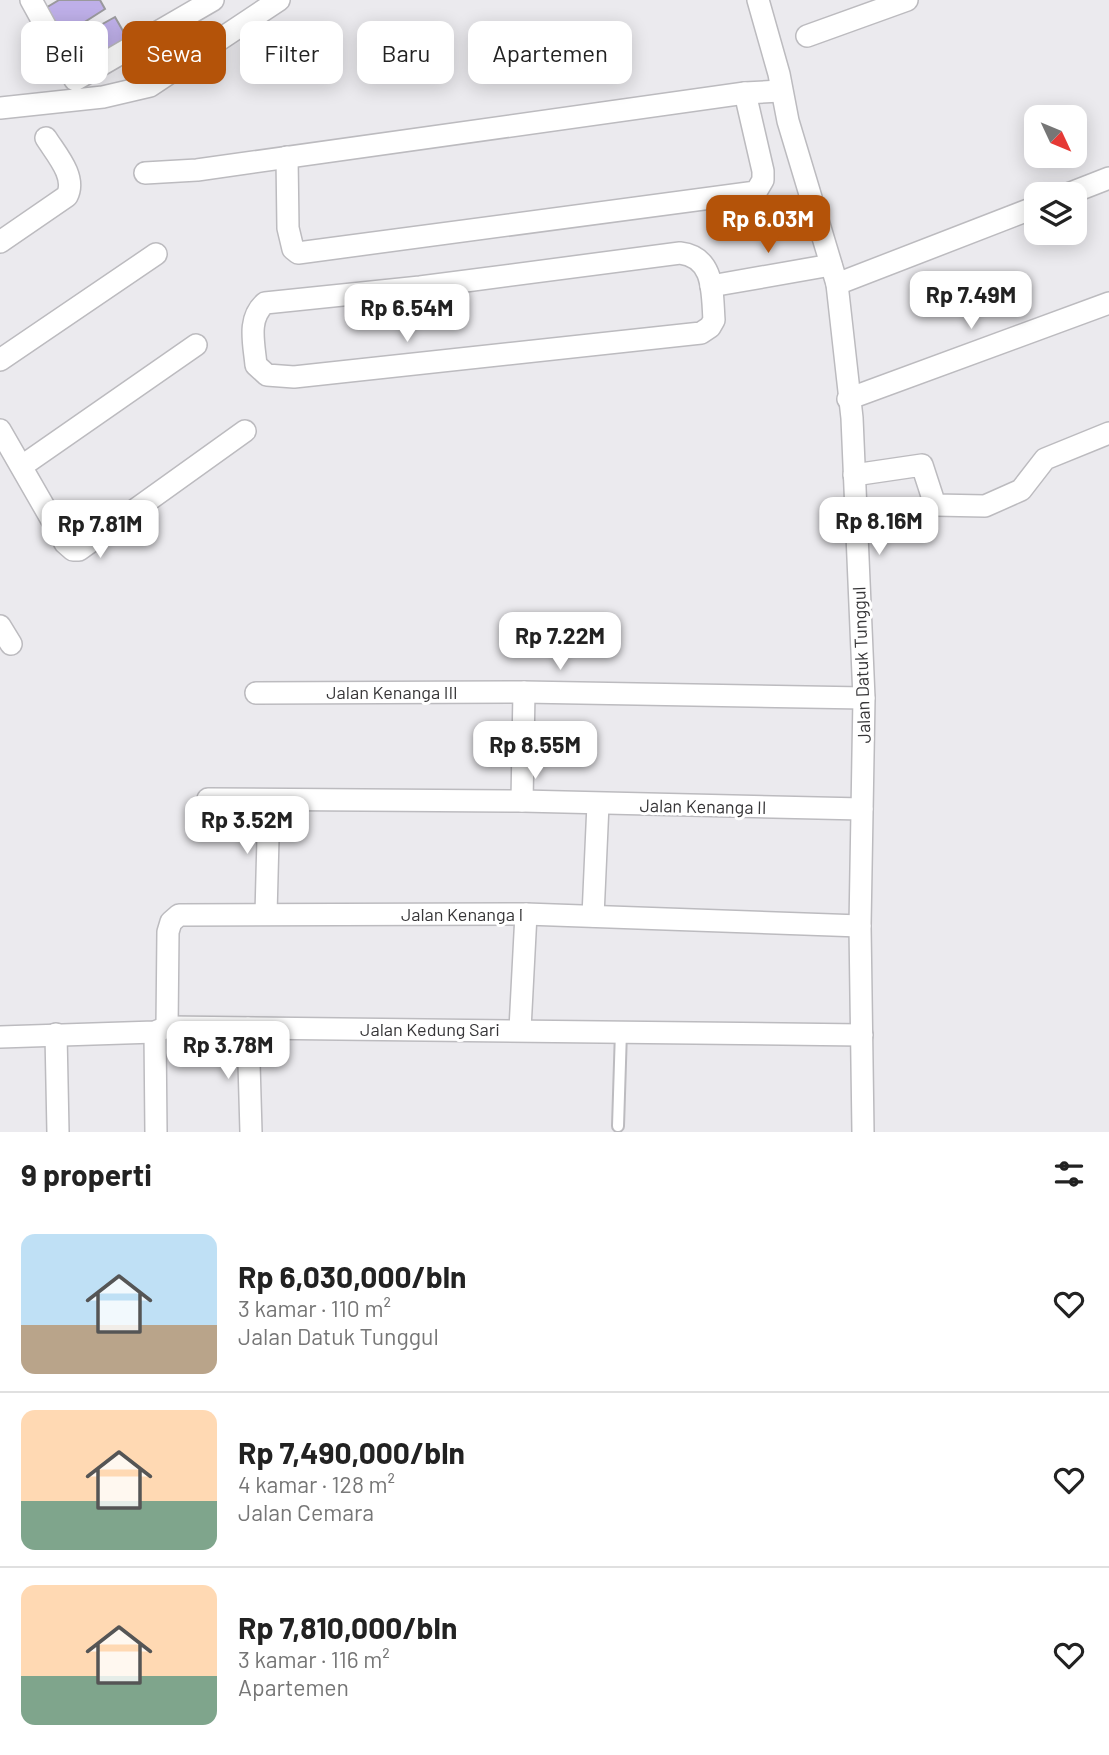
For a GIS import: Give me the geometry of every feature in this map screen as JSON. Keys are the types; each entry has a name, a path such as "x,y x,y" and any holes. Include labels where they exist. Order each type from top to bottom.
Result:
{"street":[{"path":"31,0 75,80 213,0"},
{"path":"0,108 103,97 150,86 279,0"},
{"name":"Jalan Datuk Tunggul","path":"758,0 779,74 780,91 834,275 848,399 864,698 860,926 863,1132"},
{"path":"807,36 907,0"},
{"path":"145,173 197,170 745,93 780,91"},
{"path":"287,157 288,228 293,249 298,253 755,192 763,180 763,172 745,93"},
{"path":"0,242 67,196 70,190 69,175 46,138"},
{"path":"1087,187 1109,178"},
{"path":"711,286 834,275 1024,211"},
{"path":"680,253 691,254 708,269 711,286 714,320 710,327 701,333 294,377 267,375 256,365 253,321 255,312 265,303 420,287 680,253"},
{"path":"0,360 156,254"},
{"path":"848,399 1109,303"},
{"path":"22,466 196,345"},
{"path":"0,430 65,543 73,550 79,550 245,431"},
{"path":"854,475 922,465 935,505 985,506 1021,491 1045,459 1109,433"},
{"path":"522,802 524,692"},
{"name":"Jalan Kenanga III","path":"256,693 524,692 864,698"},
{"name":"Jalan Kenanga II","path":"208,800 522,802 862,809"},
{"path":"266,914 269,800"},
{"path":"593,916 598,804"},
{"path":"520,1030 526,914"},
{"name":"Jalan Kenanga I","path":"156,1132 161,1030 171,922 179,915 526,914 860,926"},
{"path":"247,1028 251,1132"},
{"name":"Jalan Kedung Sari","path":"0,1037 247,1028 862,1035"},
{"path":"56,1034 58,1132"}],"lane":[{"path":"618,1126 621,1031"}],"building":[{"path":"59,0 100,0 105,9 86,21 51,21 44,9"},
{"path":"115,17 122,29 122,50 108,58 108,21"}]}
